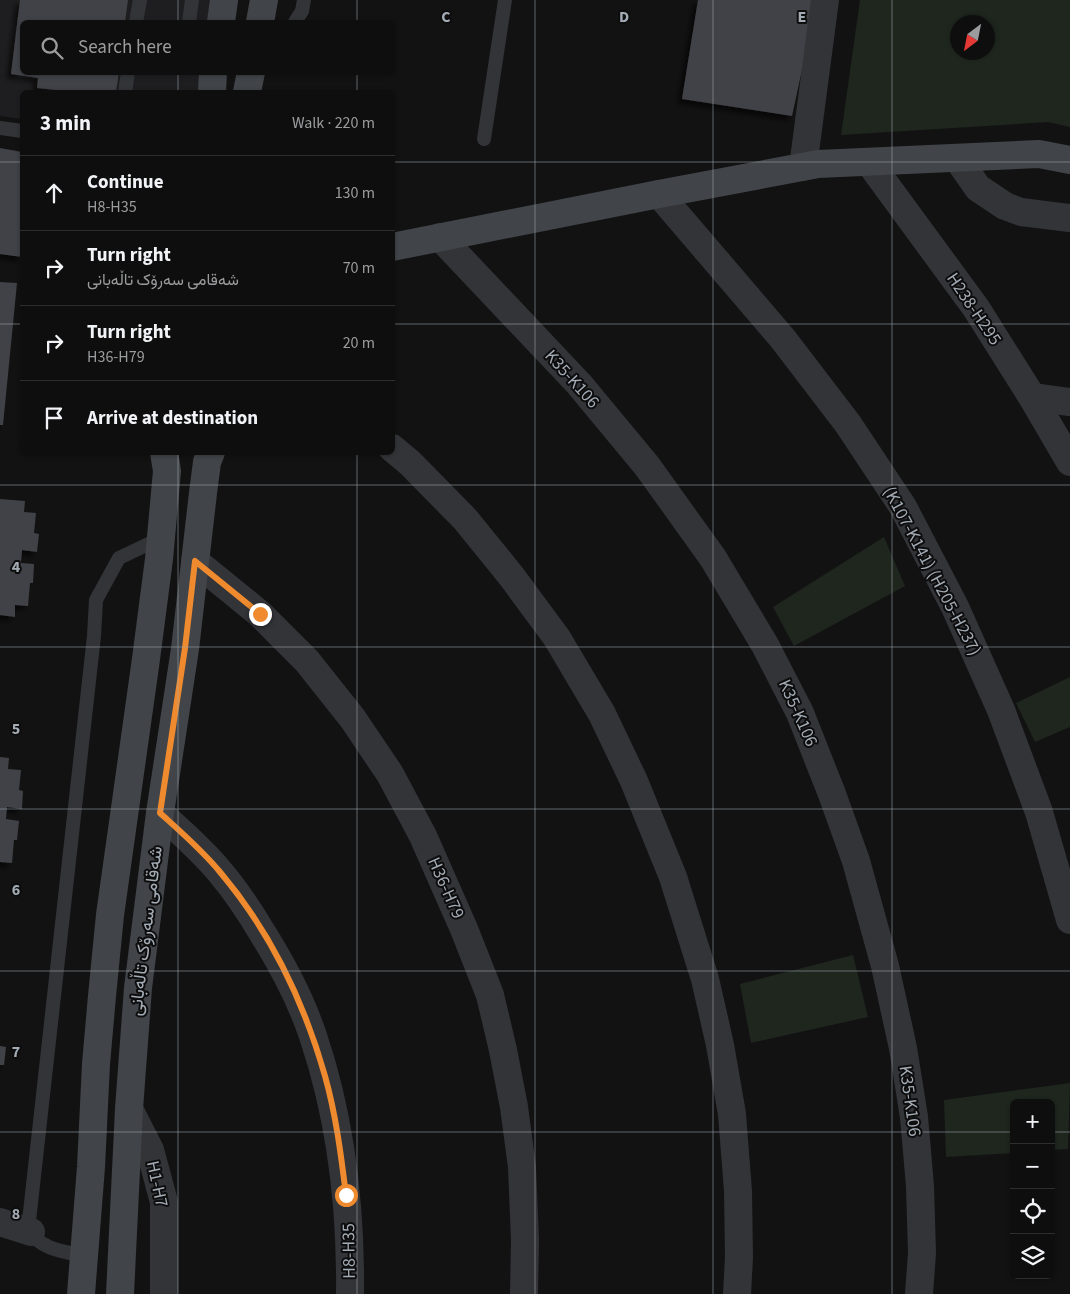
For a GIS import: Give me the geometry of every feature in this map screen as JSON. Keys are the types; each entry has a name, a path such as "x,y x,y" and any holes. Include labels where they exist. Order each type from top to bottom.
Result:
{"street":[{"path":"221,20 224,0"},
{"path":"260,20 264,0"},
{"path":"803,167 825,0"},
{"path":"212,90 213,75"},
{"path":"246,90 250,75"},
{"path":"395,246 818,164 1039,154 1070,160"},
{"path":"957,158 978,188 1005,206 1021,212 1070,218"},
{"name":"H238-H295","path":"869,162 976,308 1070,462"},
{"name":"(K107-K141) (H205-H237)","path":"659,194 783,339 848,424 903,507 955,607 1001,710 1039,812 1070,920"},
{"name":"K35-K106","path":"440,237 579,384 647,466 713,558 765,645 800,714 856,861 885,966 903,1048 914,1117 920,1186 922,1253 920,1294"},
{"path":"1032,398 1070,402"},
{"path":"395,450 410,463 465,519 546,622 602,714 634,780 673,877 705,979 720,1045 732,1114 738,1191 738,1294"},
{"name":"شەقامی سەرۆک تاڵەبانی","path":"82,1294 96,1064 110,914 161,538 167,471 164,455"},
{"name":"شەقامی سەرۆک تاڵەبانی","path":"120,1294 129,1109 138,988 160,813 185,648 206,470 210,455"},
{"name":"H36-H79","path":"195,561 260,614 307,661 352,719 390,774 423,836 490,994 503,1050 514,1107 522,1167 525,1240 524,1294"},
{"name":"H8-H35","path":"160,813 188,838 220,872 253,916 276,954 296,994 313,1035 326,1077 336,1120 349,1226 350,1294"},
{"name":"H1-H7","path":"129,1109 150,1150 164,1202 164,1294"},
{"path":"0,1222 31,1232"}],"lane":[{"path":"136,20 140,0"},
{"path":"189,20 192,0"},
{"path":"297,20 302,11 304,0"},
{"path":"484,139 504,0"},
{"path":"125,90 128,75"},
{"path":"0,128 20,131"},
{"path":"84,1256 51,1249 41,1243 31,1232 29,1221 94,636 96,600 119,558 161,538"}],"shaded area":[{"path":"0,0 217,0 213,20 20,20 20,75 204,75 200,90 20,90 20,119 0,116"},
{"path":"860,0 1070,0 1070,127 1048,122 841,135"},
{"path":"884,537 905,586 794,646 773,607"},
{"path":"1070,677 1070,727 1035,742 1016,703"},
{"path":"853,955 868,1017 751,1043 740,984"},
{"path":"1070,1083 1068,1149 1055,1150 1055,1099 1010,1099 1010,1153 946,1157 944,1100"}],"building":[{"path":"20,0 128,0 125,20 20,20 20,75 119,75 116,90 56,90 37,88 38,78 11,74"},
{"path":"698,0 817,0 792,116 682,99"},
{"path":"0,148 20,152 20,257 0,254"},
{"path":"0,282 17,283 3,425 0,425"},
{"path":"0,499 25,501 24,512 36,513 34,533 39,534 37,552 22,550 21,563 34,564 33,583 30,583 28,606 15,605 15,617 0,615"},
{"path":"0,757 9,758 8,769 21,770 19,790 23,791 22,809 7,807 6,819 19,821 17,840 14,840 12,863 0,862"},
{"path":"0,1046 6,1047 4,1065 0,1065"}],"route":[{"path":"260,614 195,561 185,648 160,813 201,851 237,894 276,954 296,994 313,1035 326,1077 336,1120 346,1195"}]}
